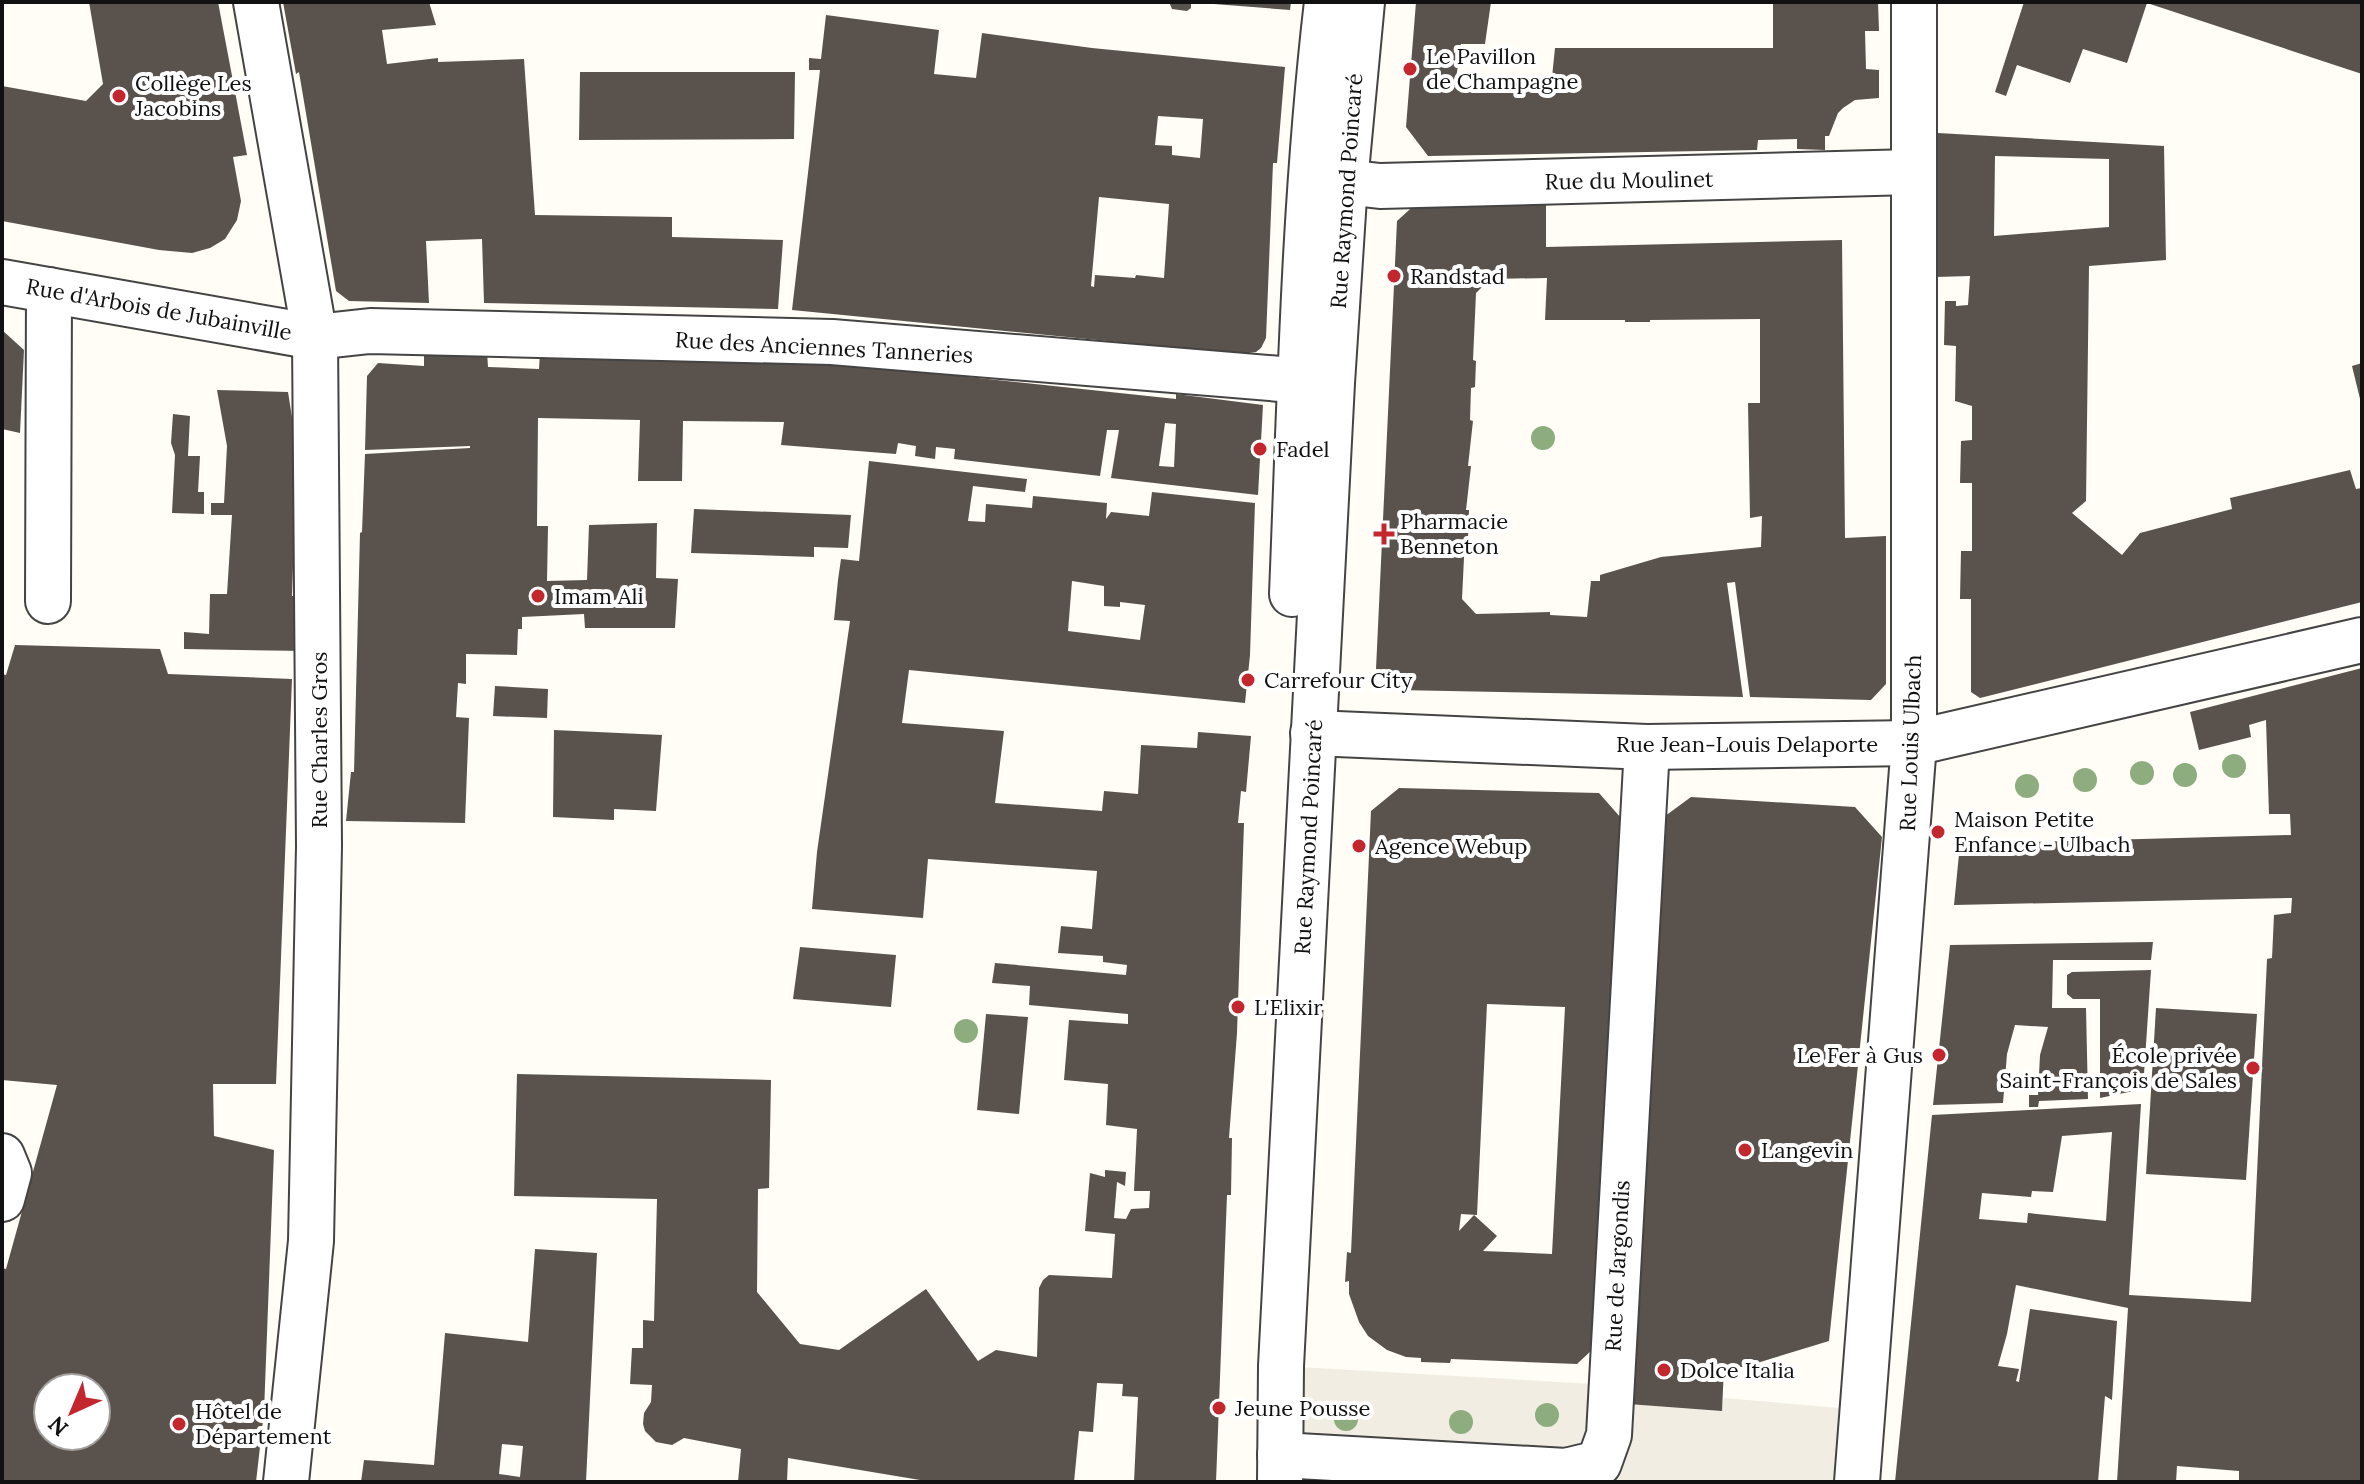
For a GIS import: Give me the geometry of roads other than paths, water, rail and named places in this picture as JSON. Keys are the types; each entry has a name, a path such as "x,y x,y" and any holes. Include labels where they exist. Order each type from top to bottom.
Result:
{"street":[{"name":"Rue Charles Gros","path":"256,2 315,337 319,846 311,1241 286,1482"},
{"name":"Rue Raymond Poincaré","path":"1273,1473 1313,733 1315,105 1327,2"},
{"name":"Rue Raymond Poincaré","path":"1273,1473 1316,382 1345,182 1362,2"},
{"name":"Rue Louis Ulbach","path":"1857,1482 1914,743 1914,2"},
{"name":"Rue du Moulinet","path":"1345,182 1380,186 1913,172"},
{"name":"Rue d'Arbois de Jubainville","path":"2,282 315,337"},
{"path":"48,601 49,290"},
{"name":"Rue des Anciennes Tanneries","path":"315,337 370,331 832,342 1316,382"},
{"name":"Rue Jean-Louis Delaporte","path":"1313,733 1647,747 1914,743 2362,640"},
{"name":"Rue de Jargondis","path":"1273,1473 1566,1471 1599,1463 1609,1435 1647,747"},
{"path":"2,1156 9,1173 2,1199"}],"place":[{"name":"Le Pavillon de Champagne","path":"1410,69"},
{"name":"Collège Les Jacobins","path":"119,96"},
{"name":"Randstad","path":"1394,276"},
{"name":"Fadel","path":"1260,449"},
{"name":"Pharmacie Benneton","path":"1384,534"},
{"name":"Imam Ali","path":"538,596"},
{"name":"Carrefour City","path":"1248,680"},
{"name":"Maison Petite Enfance - Ulbach","path":"1938,832"},
{"name":"Agence Webup","path":"1359,846"},
{"name":"L'Elixir","path":"1238,1007"},
{"name":"Le Fer à Gus","path":"1939,1055"},
{"name":"École privée Saint-François de Sales","path":"2253,1068"},
{"name":"Langevin","path":"1745,1150"},
{"name":"Dolce Italia","path":"1664,1370"},
{"name":"Jeune Pousse","path":"1219,1408"},
{"name":"Hôtel de Département","path":"179,1424"}]}
